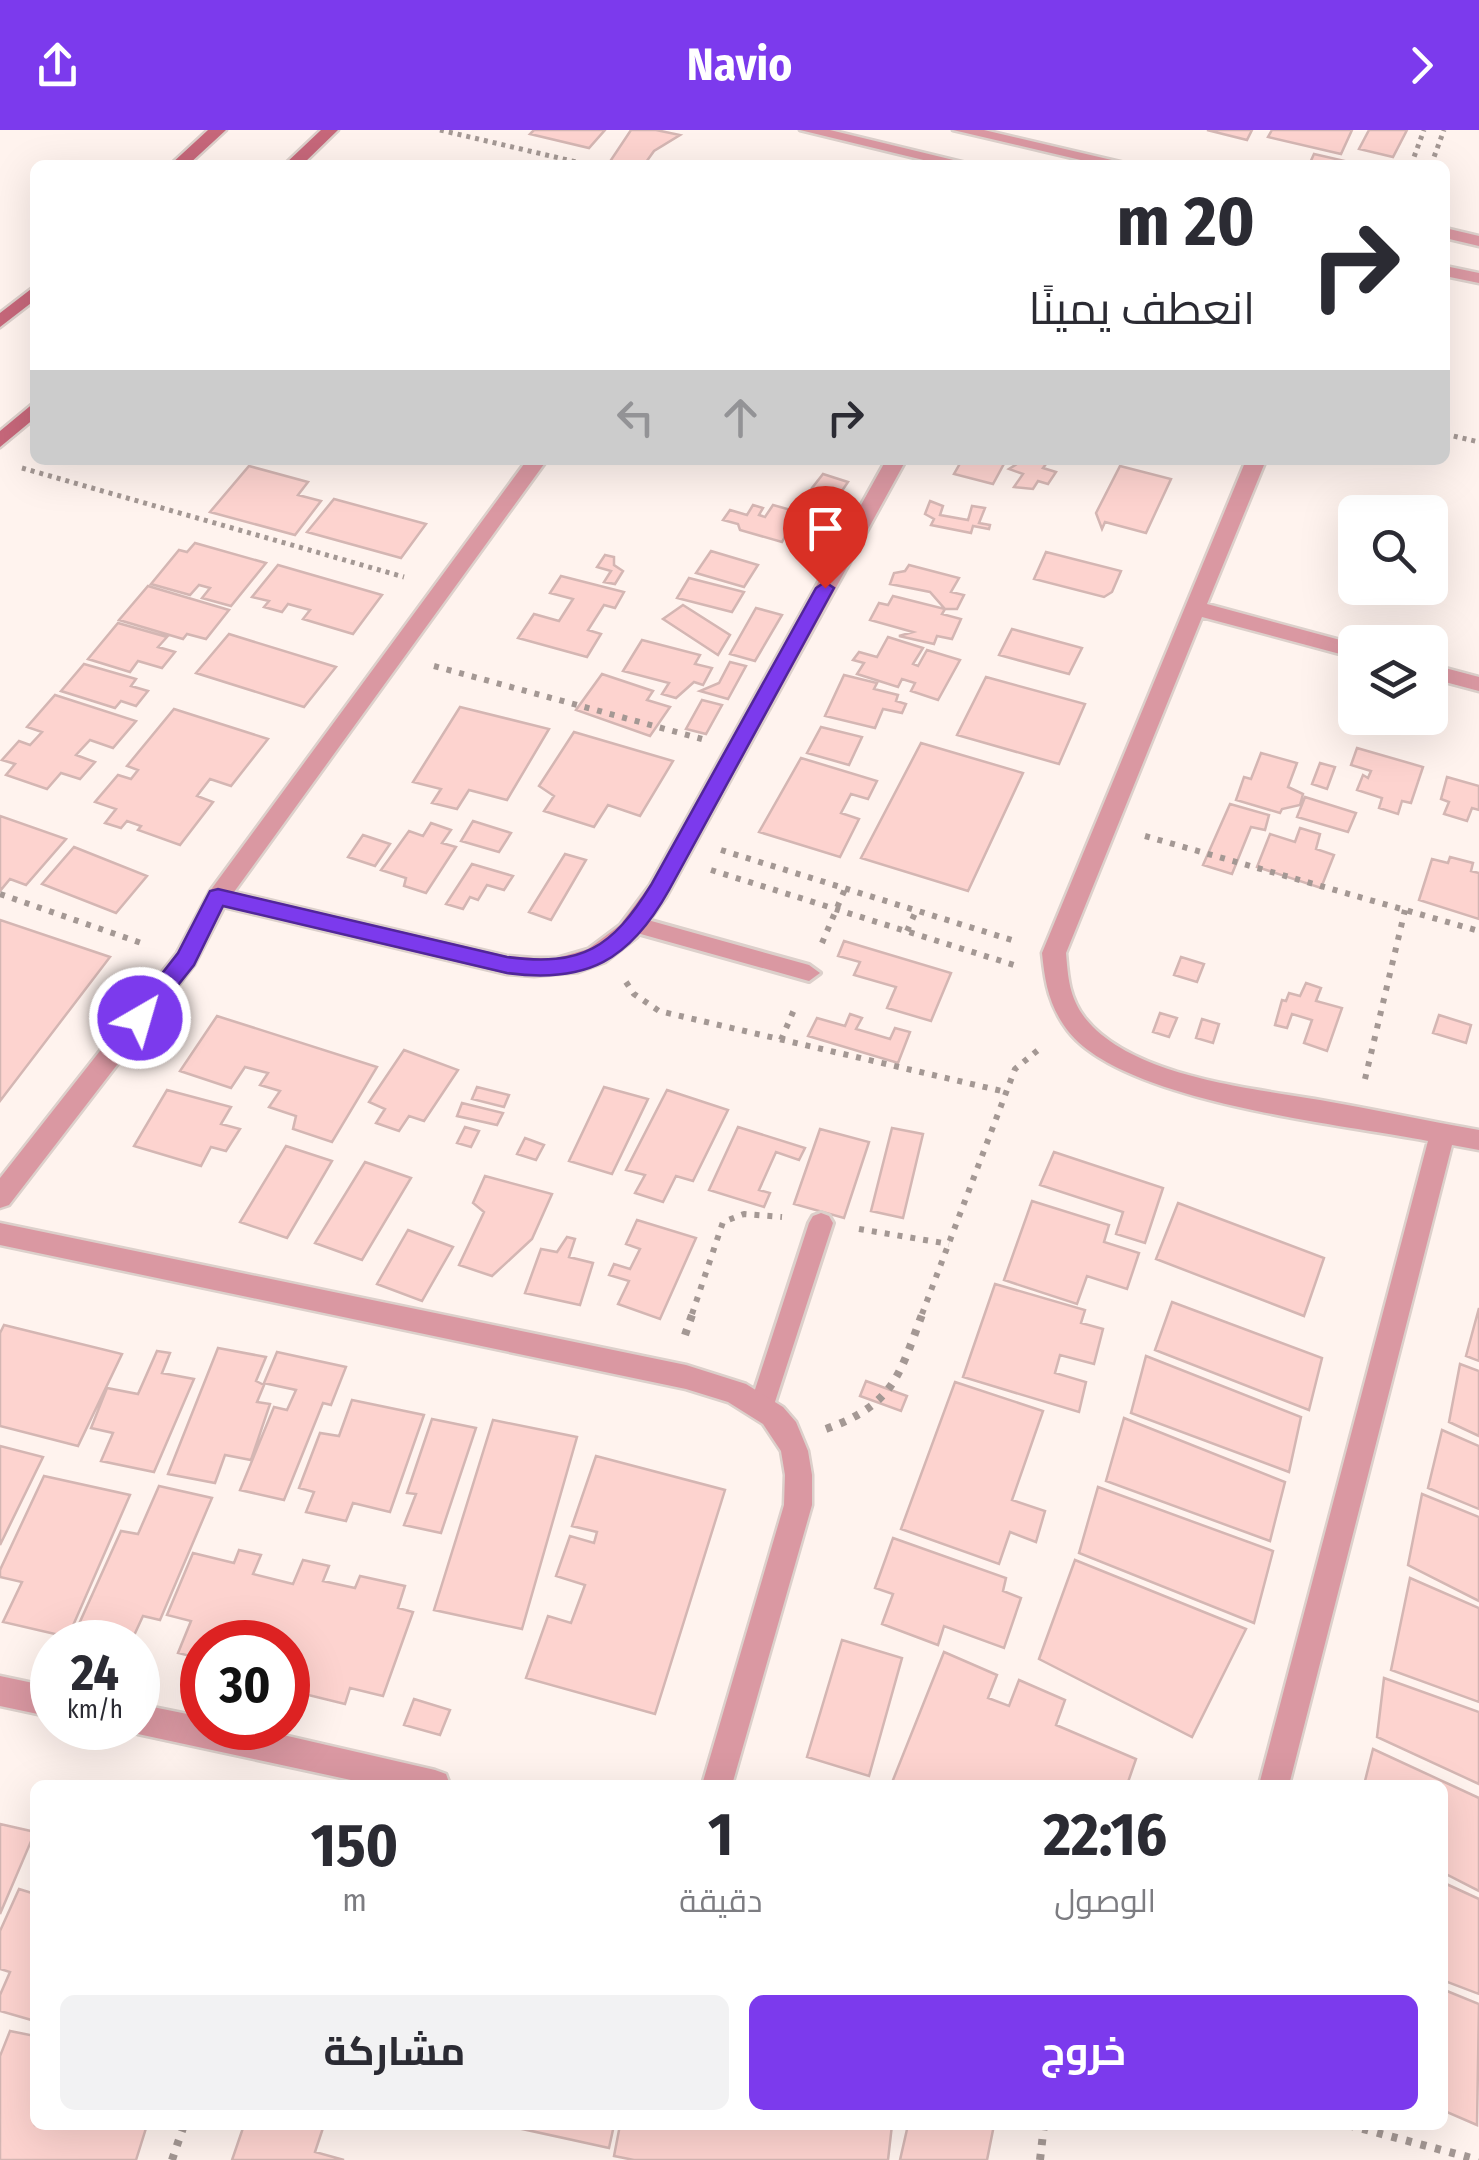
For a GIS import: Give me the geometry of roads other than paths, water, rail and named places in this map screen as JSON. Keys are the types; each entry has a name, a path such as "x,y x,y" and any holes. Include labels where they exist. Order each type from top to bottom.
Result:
{"street":[{"path":"184,160 218,130"},
{"path":"297,160 330,130"},
{"path":"808,130 943,160"},
{"path":"961,130 1102,160"},
{"path":"1450,234 1479,240"},
{"path":"1450,272 1479,278"},
{"path":"0,322 30,295"},
{"path":"0,441 30,413"},
{"path":"0,1196 186,959 218,897 533,465"},
{"path":"218,897 542,970 580,964 614,948 637,925 681,850 893,465"},
{"path":"1254,465 1105,825 1053,965 1064,1004 1087,1035 1121,1059 1162,1077 1216,1091 1479,1140"},
{"path":"1195,608 1338,646"},
{"path":"1448,675 1479,684"},
{"path":"1275,1780 1442,1134"},
{"path":"0,1234 686,1377 725,1387 762,1405 788,1432 801,1472 798,1505 718,1780"},
{"path":"0,1692 30,1698"},
{"path":"160,1723 314,1754 415,1780"}],"lane":[{"path":"637,925 809,973"},
{"path":"762,1405 821,1223"}]}
